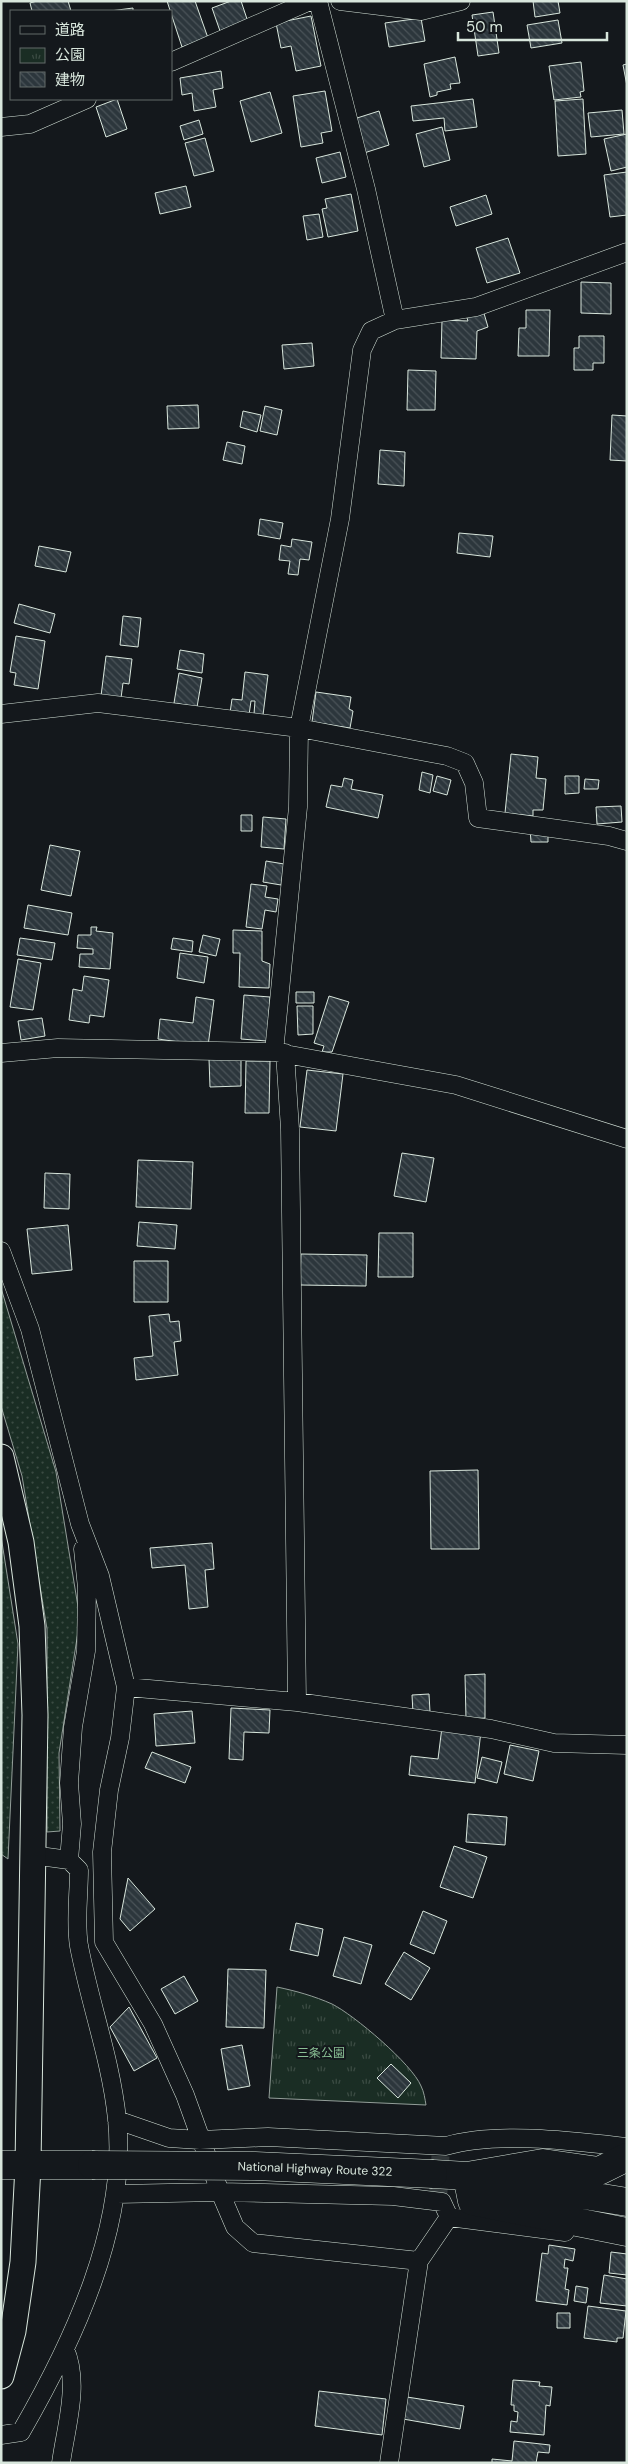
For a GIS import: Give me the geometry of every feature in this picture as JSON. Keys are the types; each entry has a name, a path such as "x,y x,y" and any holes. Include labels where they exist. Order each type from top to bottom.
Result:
{"highway":[{"path":"627,2157 599,2171 544,2163 467,2176 472,2201 627,2233"},
{"name":"National Highway Route 322","path":"1,2165 255,2166 467,2176 627,2202"}],"street":[{"path":"172,62 310,1"},
{"path":"318,1 366,189 395,320"},
{"path":"340,1 420,11 461,1"},
{"path":"1,127 30,124 85,100"},
{"path":"297,1702 290,1130 280,1052 298,808 299,728 340,519 362,350 371,331 395,320 476,307 627,252"},
{"path":"1,714 98,703 299,728 447,756 465,763 474,783 478,818 609,836 627,841"},
{"path":"1,1053 58,1048 280,1052 456,1085 627,1139"},
{"path":"1,1252 30,1329 80,1524 100,1576 126,1687 120,1738 109,1790 102,1852 104,1942 153,2024 185,2095 200,2140 235,2227 254,2243 419,2261"},
{"path":"1,1457 21,1542 32,1626 36,1715 32,1855 28,2166 23,2262 13,2332 1,2376"},
{"path":"69,1860 72,1824 69,1783 73,1727 86,1650 87,1588 80,1524"},
{"path":"126,1687 297,1702 491,1729 554,1743 627,1745"},
{"path":"1,2435 21,2432 45,2390 98,2266 117,2194 117,2120 105,2053 79,1944 79,1870 69,1860 32,1855"},
{"path":"117,2120 169,2138 200,2140 268,2136 446,2146 468,2140 568,2140 627,2147"},
{"path":"117,2194 220,2192 393,2196 442,2202 449,2217"},
{"path":"449,2217 563,2232 627,2233"},
{"path":"389,2463 419,2261 449,2217"},
{"path":"61,2463 73,2379 70,2362 64,2349"}],"green space":[{"path":"1,1288 56,1472 80,1619 59,1753 60,1831 47,1832 47,1629 22,1476 1,1406"},
{"path":"1,1536 18,1644 8,1859 1,1854"},
{"name":"三条公園","path":"277,1987 305,1994 332,2004 354,2018 395,2053 406,2065 422,2088 426,2105 269,2098"}],"building":[{"path":"37,1 68,1 71,10 32,10 30,3"},
{"path":"167,1 195,1 208,38 182,47 172,16 172,10 170,10"},
{"path":"231,1 241,1 248,22 220,31 212,8"},
{"path":"533,1 558,1 560,13 535,17"},
{"path":"493,12 499,53 478,56 472,15"},
{"path":"311,16 321,66 296,71 291,46 281,48 276,23"},
{"path":"421,18 425,41 389,47 385,23"},
{"path":"558,20 562,43 531,48 527,25"},
{"path":"455,57 460,83 450,84 451,89 437,92 437,95 430,97 424,64"},
{"path":"581,62 584,91 580,92 581,97 554,100 549,66"},
{"path":"627,64 627,86 623,65"},
{"path":"221,71 223,88 213,90 216,107 194,111 192,93 182,95 180,78"},
{"path":"325,91 332,131 321,133 323,143 301,147 293,96"},
{"path":"270,92 282,133 251,142 240,101"},
{"path":"473,99 477,127 445,131 444,118 413,121 411,106"},
{"path":"583,99 586,154 558,156 555,101"},
{"path":"117,100 127,129 106,137 96,107"},
{"path":"622,110 624,134 591,137 588,113"},
{"path":"379,111 389,145 364,153 354,119"},
{"path":"199,120 203,134 184,140 180,126"},
{"path":"442,127 450,160 424,167 416,134"},
{"path":"627,134 627,167 611,171 604,139"},
{"path":"205,138 214,171 194,176 185,143"},
{"path":"340,152 346,177 322,183 316,158"},
{"path":"627,172 627,215 610,217 604,175"},
{"path":"186,186 191,207 160,214 155,193"},
{"path":"351,194 358,231 328,237 322,209 327,208 325,199"},
{"path":"486,195 492,214 456,226 450,207"},
{"path":"319,214 323,237 307,240 303,216"},
{"path":"508,238 520,273 487,283 476,248"},
{"path":"581,282 611,283 611,314 581,313"},
{"path":"483,310 488,327 477,331 476,359 441,358 442,320 468,321 466,315"},
{"path":"526,310 550,310 549,356 518,356 519,328 526,328"},
{"path":"579,336 604,336 604,363 593,363 593,370 574,370 574,348 579,348"},
{"path":"312,343 314,366 284,369 282,345"},
{"path":"408,370 436,371 435,410 407,410"},
{"path":"198,405 199,428 168,429 167,406"},
{"path":"265,406 282,410 277,435 260,431"},
{"path":"243,411 261,415 257,432 240,427"},
{"path":"612,415 627,416 627,461 610,460"},
{"path":"227,442 245,446 242,464 223,460"},
{"path":"380,450 405,452 404,486 378,484"},
{"path":"260,519 283,523 280,539 258,535"},
{"path":"459,533 493,536 490,557 457,553"},
{"path":"292,539 312,542 309,560 300,559 298,575 288,574 290,561 279,560 281,545 291,547"},
{"path":"39,546 71,552 66,572 35,566"},
{"path":"19,604 55,614 50,633 14,623"},
{"path":"123,616 141,618 138,647 120,645"},
{"path":"16,636 45,641 38,689 14,685 16,673 10,672"},
{"path":"180,650 204,654 202,673 177,669"},
{"path":"106,656 132,659 129,684 123,683 121,698 101,696"},
{"path":"245,672 268,675 263,715 254,714 255,701 251,701 249,715 230,713 232,699 242,700"},
{"path":"179,673 202,678 197,707 174,703"},
{"path":"316,692 351,697 349,709 353,711 350,728 312,722"},
{"path":"511,754 538,757 536,778 546,779 543,810 533,810 533,816 505,813"},
{"path":"422,772 433,775 430,793 419,790"},
{"path":"437,776 451,780 447,795 433,791"},
{"path":"565,776 579,776 579,793 565,794"},
{"path":"344,778 353,780 351,789 383,795 378,818 326,807 331,785 342,787"},
{"path":"585,779 599,780 598,789 584,789"},
{"path":"621,806 622,822 597,824 596,807"},
{"path":"241,815 252,815 252,831 241,831"},
{"path":"263,817 286,819 284,849 261,847"},
{"path":"530,828 548,828 548,842 531,842"},
{"path":"50,845 80,851 71,896 41,890"},
{"path":"266,861 284,864 281,885 263,882"},
{"path":"251,884 267,886 265,897 278,899 276,912 265,910 262,929 246,927"},
{"path":"28,905 72,913 68,935 24,928"},
{"path":"91,927 97,927 96,931 113,933 110,969 79,967 80,954 93,954 93,949 77,948 78,935 91,935"},
{"path":"233,930 262,931 262,961 270,964 269,988 239,987 240,953 233,953"},
{"path":"203,935 220,939 216,956 199,952"},
{"path":"20,938 55,943 52,960 17,955"},
{"path":"173,938 193,941 192,952 171,949"},
{"path":"180,953 208,957 204,983 177,978"},
{"path":"18,959 41,963 33,1010 10,1007"},
{"path":"84,976 109,980 104,1017 90,1015 89,1023 69,1020 73,989 82,991"},
{"path":"296,992 314,992 314,1003 296,1003"},
{"path":"244,995 270,997 267,1041 241,1039"},
{"path":"329,996 349,1002 332,1052 322,1052 324,1046 314,1043"},
{"path":"196,997 214,1000 208,1046 158,1039 160,1019 193,1023"},
{"path":"297,1006 313,1006 313,1034 298,1035"},
{"path":"42,1018 45,1036 21,1040 18,1021"},
{"path":"209,1059 241,1059 241,1086 210,1087"},
{"path":"246,1061 270,1061 269,1113 245,1113"},
{"path":"307,1070 343,1074 336,1131 300,1127"},
{"path":"402,1153 434,1158 426,1202 394,1196"},
{"path":"138,1160 193,1162 191,1209 136,1207"},
{"path":"45,1173 70,1174 69,1209 44,1208"},
{"path":"139,1222 177,1225 175,1249 137,1246"},
{"path":"68,1225 72,1270 32,1274 27,1229"},
{"path":"379,1233 413,1233 413,1277 378,1277"},
{"path":"301,1254 367,1255 366,1286 300,1285"},
{"path":"134,1261 168,1261 168,1302 134,1302"},
{"path":"169,1314 170,1322 179,1321 181,1341 174,1342 178,1375 136,1380 134,1358 153,1356 149,1316"},
{"path":"478,1470 479,1549 431,1549 430,1471"},
{"path":"212,1543 214,1569 205,1570 208,1607 189,1609 185,1565 152,1568 150,1548"},
{"path":"485,1674 485,1718 466,1719 465,1675"},
{"path":"429,1694 430,1712 413,1713 412,1695"},
{"path":"231,1708 270,1710 269,1733 244,1732 243,1760 229,1759"},
{"path":"192,1711 195,1743 156,1746 154,1714"},
{"path":"442,1727 481,1731 475,1783 409,1775 411,1756 438,1759"},
{"path":"510,1745 539,1751 533,1781 504,1774"},
{"path":"152,1752 191,1767 185,1783 145,1768"},
{"path":"482,1757 502,1762 497,1783 477,1778"},
{"path":"468,1814 507,1817 505,1845 466,1842"},
{"path":"454,1846 487,1857 473,1898 440,1887"},
{"path":"128,1878 155,1909 130,1931 120,1919"},
{"path":"423,1911 447,1921 434,1954 410,1944"},
{"path":"296,1923 323,1929 318,1956 290,1950"},
{"path":"344,1937 372,1945 361,1984 333,1976"},
{"path":"404,1952 430,1968 411,2000 385,1984"},
{"path":"228,1969 266,1970 264,2028 226,2027"},
{"path":"184,1976 198,2001 175,2014 161,1989"},
{"path":"129,2007 157,2058 134,2071 110,2027"},
{"path":"242,2045 250,2086 228,2090 221,2049"},
{"path":"391,2064 411,2083 398,2098 377,2078"},
{"path":"549,2245 575,2249 573,2261 565,2259 564,2268 568,2268 565,2289 569,2290 567,2305 536,2301 542,2253 548,2254"},
{"path":"611,2252 627,2254 627,2275 609,2273"},
{"path":"604,2275 627,2279 627,2306 600,2303"},
{"path":"576,2286 588,2288 586,2303 574,2301"},
{"path":"588,2306 626,2311 623,2338 617,2338 617,2342 584,2338"},
{"path":"557,2313 570,2313 570,2328 557,2328"},
{"path":"513,2380 540,2382 539,2386 552,2387 550,2406 546,2405 544,2435 510,2432 511,2421 517,2422 518,2412 514,2411 514,2405 511,2405"},
{"path":"319,2391 386,2399 382,2435 315,2426"},
{"path":"407,2397 464,2406 460,2429 403,2419"},
{"path":"514,2441 550,2445 549,2453 538,2452 536,2463 492,2463 492,2459 512,2461"}],"tunnel":[{"path":"438,2201 441,2146"}]}
